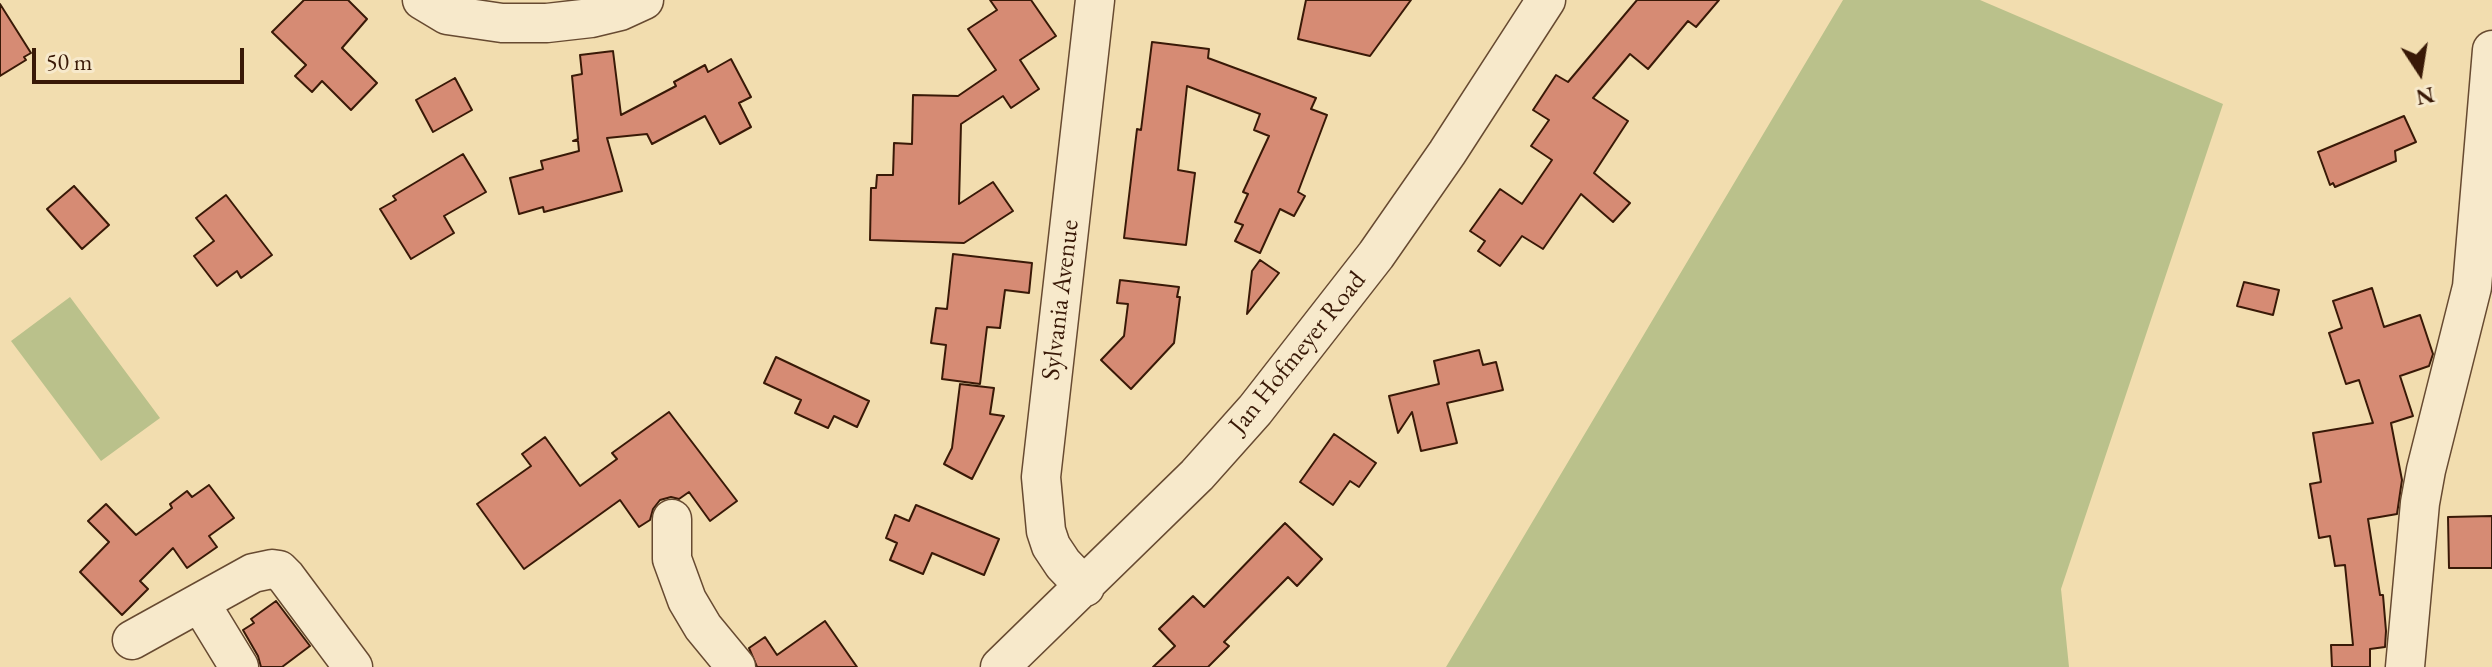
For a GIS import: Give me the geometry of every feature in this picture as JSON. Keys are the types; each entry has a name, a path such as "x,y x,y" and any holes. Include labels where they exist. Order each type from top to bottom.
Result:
{"street":[{"path":"422,0 447,15 502,23 547,23 591,18 620,11 644,0"},
{"name":"Sylvania Avenue","path":"1085,587 1051,546 1046,531 1041,477 1095,0"},
{"name":"Jan Hofmeyer Road","path":"1000,667 1197,475 1255,410 1322,327 1447,153 1546,0"},
{"path":"2405,667 2420,503 2474,272 2492,50"},
{"path":"672,519 672,559 687,600 703,627 736,667"},
{"path":"132,640 253,573 264,569 279,570 353,667"},
{"path":"200,603 239,667"}],"green space":[{"path":"1843,0 1980,0 2223,104 2061,589 2069,667 1446,667"},
{"path":"70,297 160,418 101,461 11,341"}],"building":[{"path":"304,0 348,0 367,19 342,48 377,83 351,110 322,81 312,92 295,76 306,65 272,32"},
{"path":"990,0 1031,0 1056,36 1020,60 1039,89 1011,108 1003,96 961,124 959,204 993,182 1013,211 964,243 870,240 871,188 876,188 877,175 893,175 894,143 912,144 913,95 958,96 996,70 968,29 997,10"},
{"path":"1306,0 1411,0 1370,56 1298,39"},
{"path":"1637,0 1719,0 1696,27 1688,21 1648,69 1630,54 1593,98 1628,121 1594,173 1630,203 1613,222 1581,194 1543,249 1522,236 1500,266 1478,251 1485,241 1470,231 1500,189 1522,204 1552,160 1531,146 1549,120 1533,110 1556,75 1568,82"},
{"path":"0,4 31,53 24,57 26,60 0,76"},
{"path":"1152,42 1209,49 1208,58 1316,98 1311,109 1327,115 1298,192 1305,196 1294,216 1280,209 1260,253 1235,241 1243,225 1235,222 1248,194 1243,192 1269,136 1254,130 1260,114 1187,86 1178,170 1195,173 1186,245 1124,238 1137,129 1141,130"},
{"path":"613,51 621,115 676,86 674,82 705,65 708,72 731,59 751,97 739,103 751,127 720,144 705,116 652,144 647,134 607,138 622,191 544,212 543,207 519,214 510,178 543,169 541,161 579,151 578,141 573,141 578,139 572,76 582,74 580,55"},
{"path":"455,78 472,110 433,132 416,100"},
{"path":"2404,116 2416,142 2395,151 2396,161 2335,187 2333,183 2330,185 2318,152"},
{"path":"463,154 486,192 444,216 454,233 411,259 380,209 396,200 393,196"},
{"path":"74,186 109,225 82,249 47,209"},
{"path":"226,195 272,255 241,278 237,271 217,286 194,256 214,241 196,218"},
{"path":"953,254 1032,263 1029,293 1005,290 1000,328 987,327 980,384 942,379 946,345 931,343 936,308 947,309"},
{"path":"1260,260 1279,273 1247,314 1252,271"},
{"path":"1120,280 1179,287 1174,343 1131,389 1101,360 1124,336 1128,304 1117,303"},
{"path":"2244,282 2279,290 2273,315 2237,306"},
{"path":"2372,288 2384,327 2420,315 2433,354 2429,366 2400,376 2413,416 2391,423 2402,480 2397,514 2368,519 2380,595 2383,595 2385,647 2370,649 2370,667 2332,667 2331,645 2353,645 2345,565 2335,566 2330,536 2319,538 2310,484 2321,482 2313,433 2373,423 2359,380 2346,384 2329,333 2342,328 2333,301"},
{"path":"1479,350 1483,365 1496,362 1503,390 1447,403 1457,443 1421,451 1412,412 1398,433 1389,396 1439,384 1434,361"},
{"path":"776,357 869,401 857,427 834,416 828,428 795,413 801,400 764,383"},
{"path":"960,384 994,388 990,414 1004,416 972,479 944,464 952,448"},
{"path":"669,412 737,501 710,521 689,492 679,499 671,497 660,500 650,520 639,527 620,500 524,569 477,504 531,466 522,454 545,437 580,486 617,459 612,453"},
{"path":"1334,434 1376,463 1359,487 1350,481 1333,505 1300,482"},
{"path":"209,485 234,518 209,536 217,547 187,568 173,548 140,581 148,589 122,615 80,572 109,542 88,521 106,504 136,535 172,508 170,504 187,491 192,497"},
{"path":"916,505 999,539 984,575 932,553 923,574 890,560 897,543 886,538 895,515 909,521"},
{"path":"2492,516 2492,568 2449,568 2448,517"},
{"path":"1285,523 1322,559 1297,586 1288,577 1224,642 1229,646 1208,667 1153,667 1175,646 1159,629 1193,596 1204,607"},
{"path":"276,601 310,646 282,667 261,667 243,630 254,623 251,619"},
{"path":"825,621 857,667 757,667 749,648 765,637 777,655"}]}
